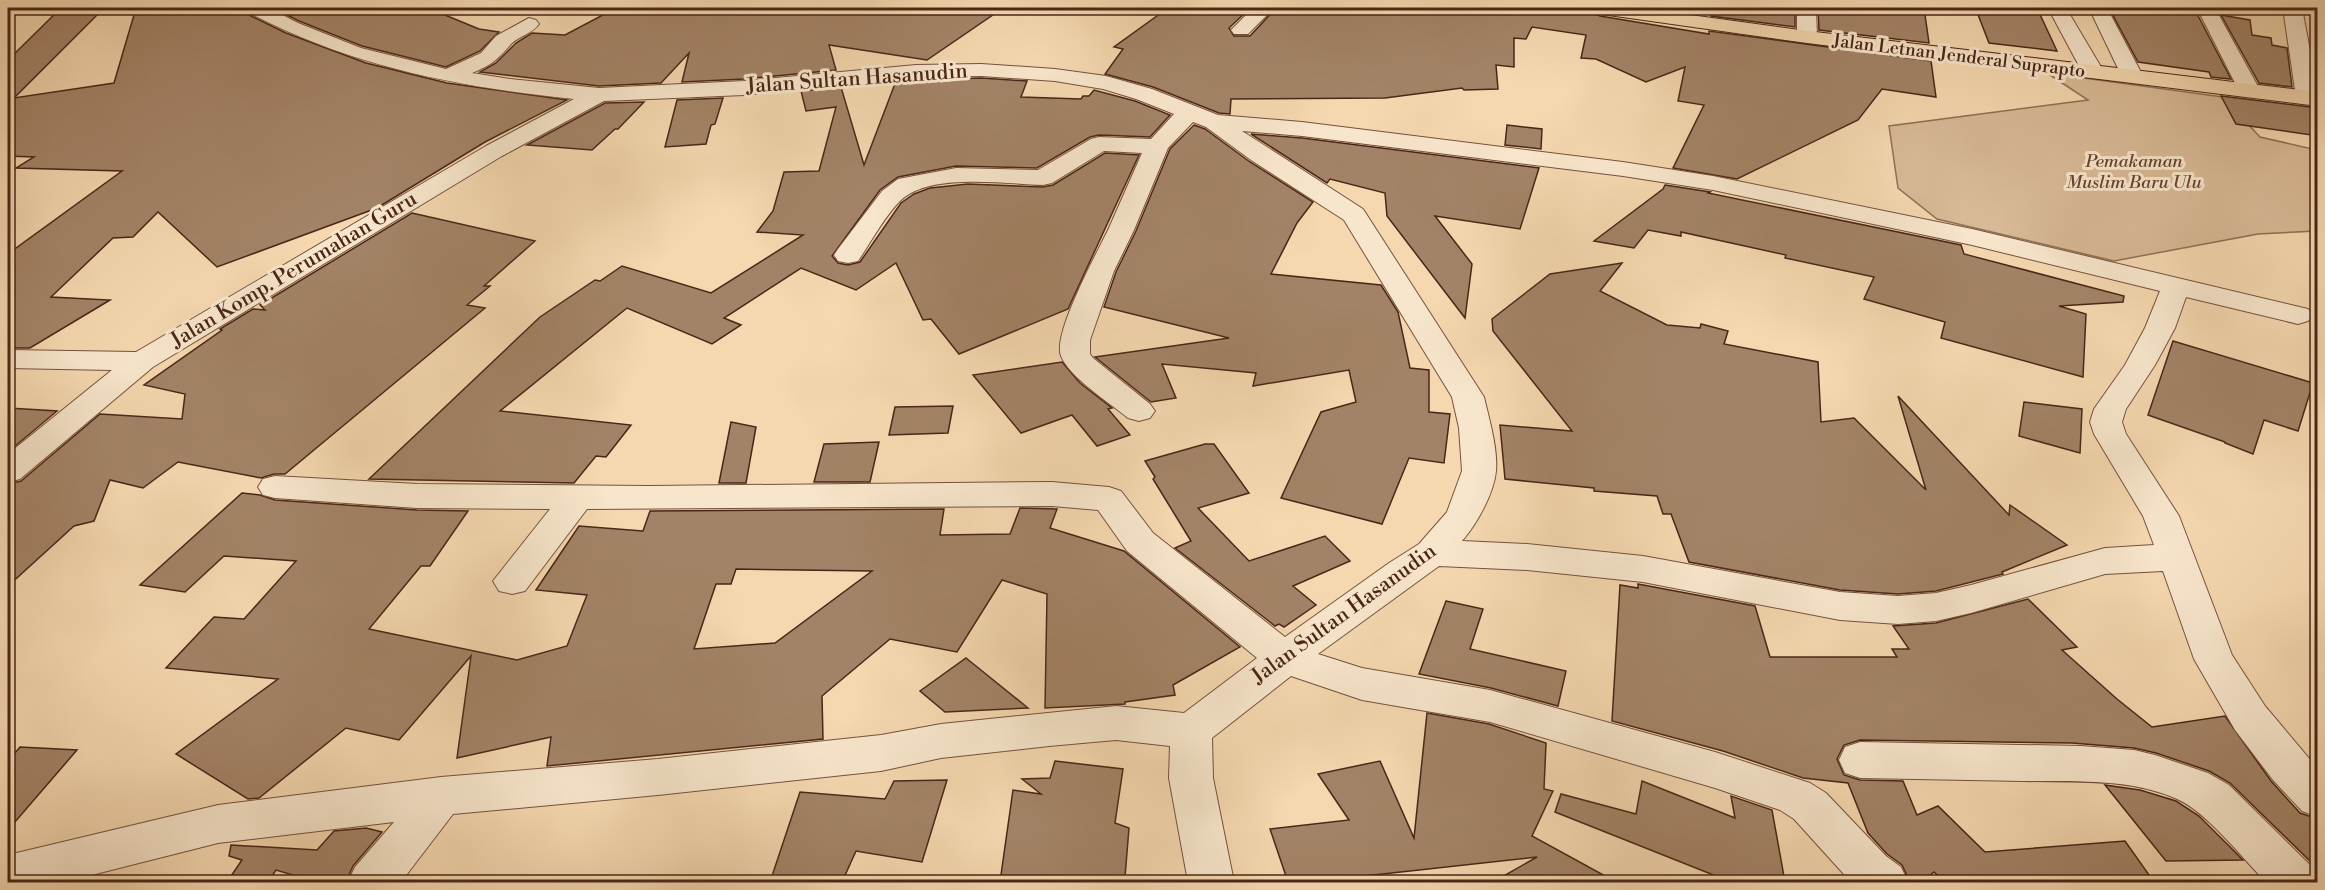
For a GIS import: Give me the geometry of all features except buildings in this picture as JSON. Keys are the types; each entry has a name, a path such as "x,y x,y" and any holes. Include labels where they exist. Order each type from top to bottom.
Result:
{"main road":[{"name":"Jalan Letnan Jenderal Suprapto","path":"1601,8 1676,13 1807,37 2312,98"}],"street":[{"name":"Jalan Sultan Hasanudin","path":"255,8 291,27 354,52 450,75 510,86 599,94 744,88 916,71 981,70 1055,75 1106,83 1144,94 1201,117 1354,215 1468,397 1475,428 1479,471 1463,517 1432,553 1402,572 1284,658 1191,731"},
{"path":"1241,30 1264,8"},
{"path":"1806,8 1807,37"},
{"path":"2057,8 2093,72"},
{"path":"2098,8 2132,76"},
{"path":"2206,8 2249,90"},
{"path":"2292,8 2312,98"},
{"path":"450,75 497,51 503,40 528,24"},
{"name":"Jalan Komp. Perumahan Guru","path":"8,471 142,361 494,152 599,94"},
{"path":"1139,411 1081,364 1075,354 1075,340 1100,271 1121,230 1156,146 1201,117 1623,169 1713,183 1972,237 2298,315"},
{"path":"848,255 891,196 906,184 956,175 1043,178 1099,144 1156,146"},
{"path":"2176,286 2160,328 2140,365 2110,409 2106,422 2110,434 2161,516 2214,659 2250,718 2288,767 2318,798"},
{"path":"8,359 142,361"},
{"path":"275,487 417,496 649,498 1052,494 1109,499 1140,542 1284,658 1362,684 1490,706 1715,770 1795,796 1809,806 1870,871 1885,882"},
{"path":"512,581 578,497"},
{"path":"1432,553 1527,557 1643,569 1840,606 1898,610 1936,607 1971,599 2051,574 2105,561 2177,557"},
{"path":"8,876 219,824 441,796 658,777 881,753 941,741 1116,723 1191,731 1191,778 1210,882"},
{"path":"1860,760 2081,764 2134,768 2193,786 2213,798 2296,882"},
{"path":"371,882 441,796"}],"green space":[{"name":"Pemakaman Muslim Baru Ulu","path":"2047,73 2223,97 2260,137 2317,150 2317,231 2258,234 2114,261 1937,219 1898,188 1889,126 2088,100"}]}
